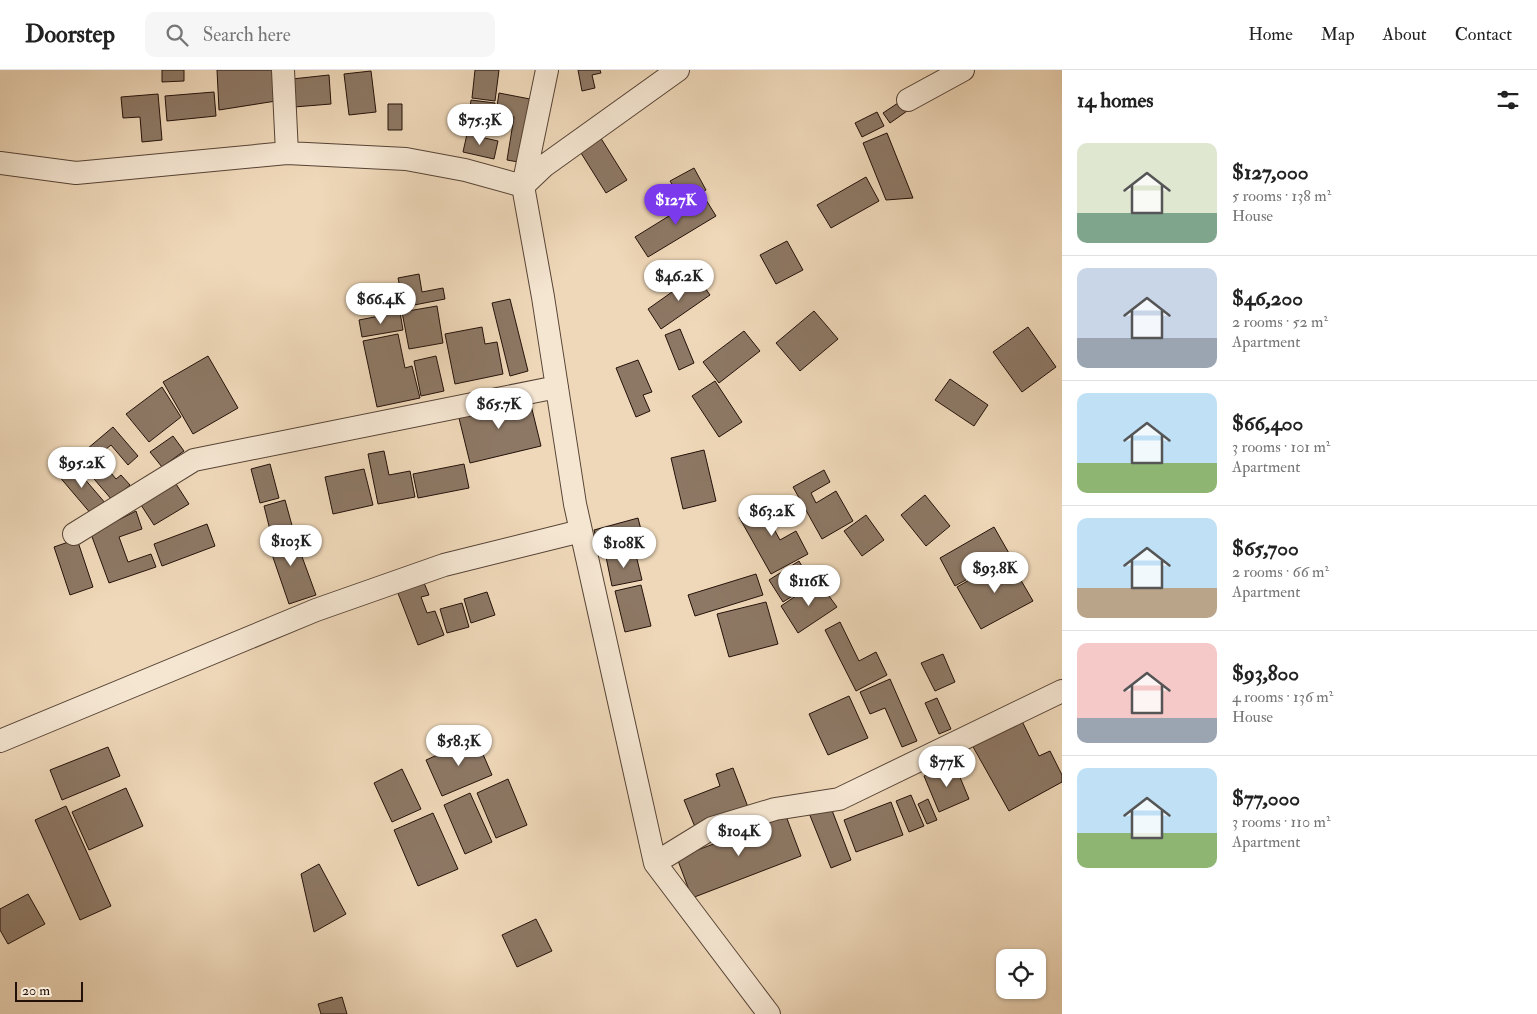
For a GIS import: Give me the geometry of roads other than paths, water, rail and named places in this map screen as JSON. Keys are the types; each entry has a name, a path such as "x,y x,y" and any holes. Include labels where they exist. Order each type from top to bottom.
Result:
{"street":[{"path":"283,70 287,154"},
{"path":"547,70 522,186 544,297 575,504 655,864 769,1014"},
{"path":"522,186 544,166 678,70"},
{"path":"908,100 963,70"},
{"path":"0,163 76,173 287,154 406,159 466,170 522,186"},
{"path":"74,534 194,460 557,387"},
{"path":"0,741 316,610 444,565 581,530"},
{"path":"655,864 712,828 775,810 839,799 1062,692"}]}
